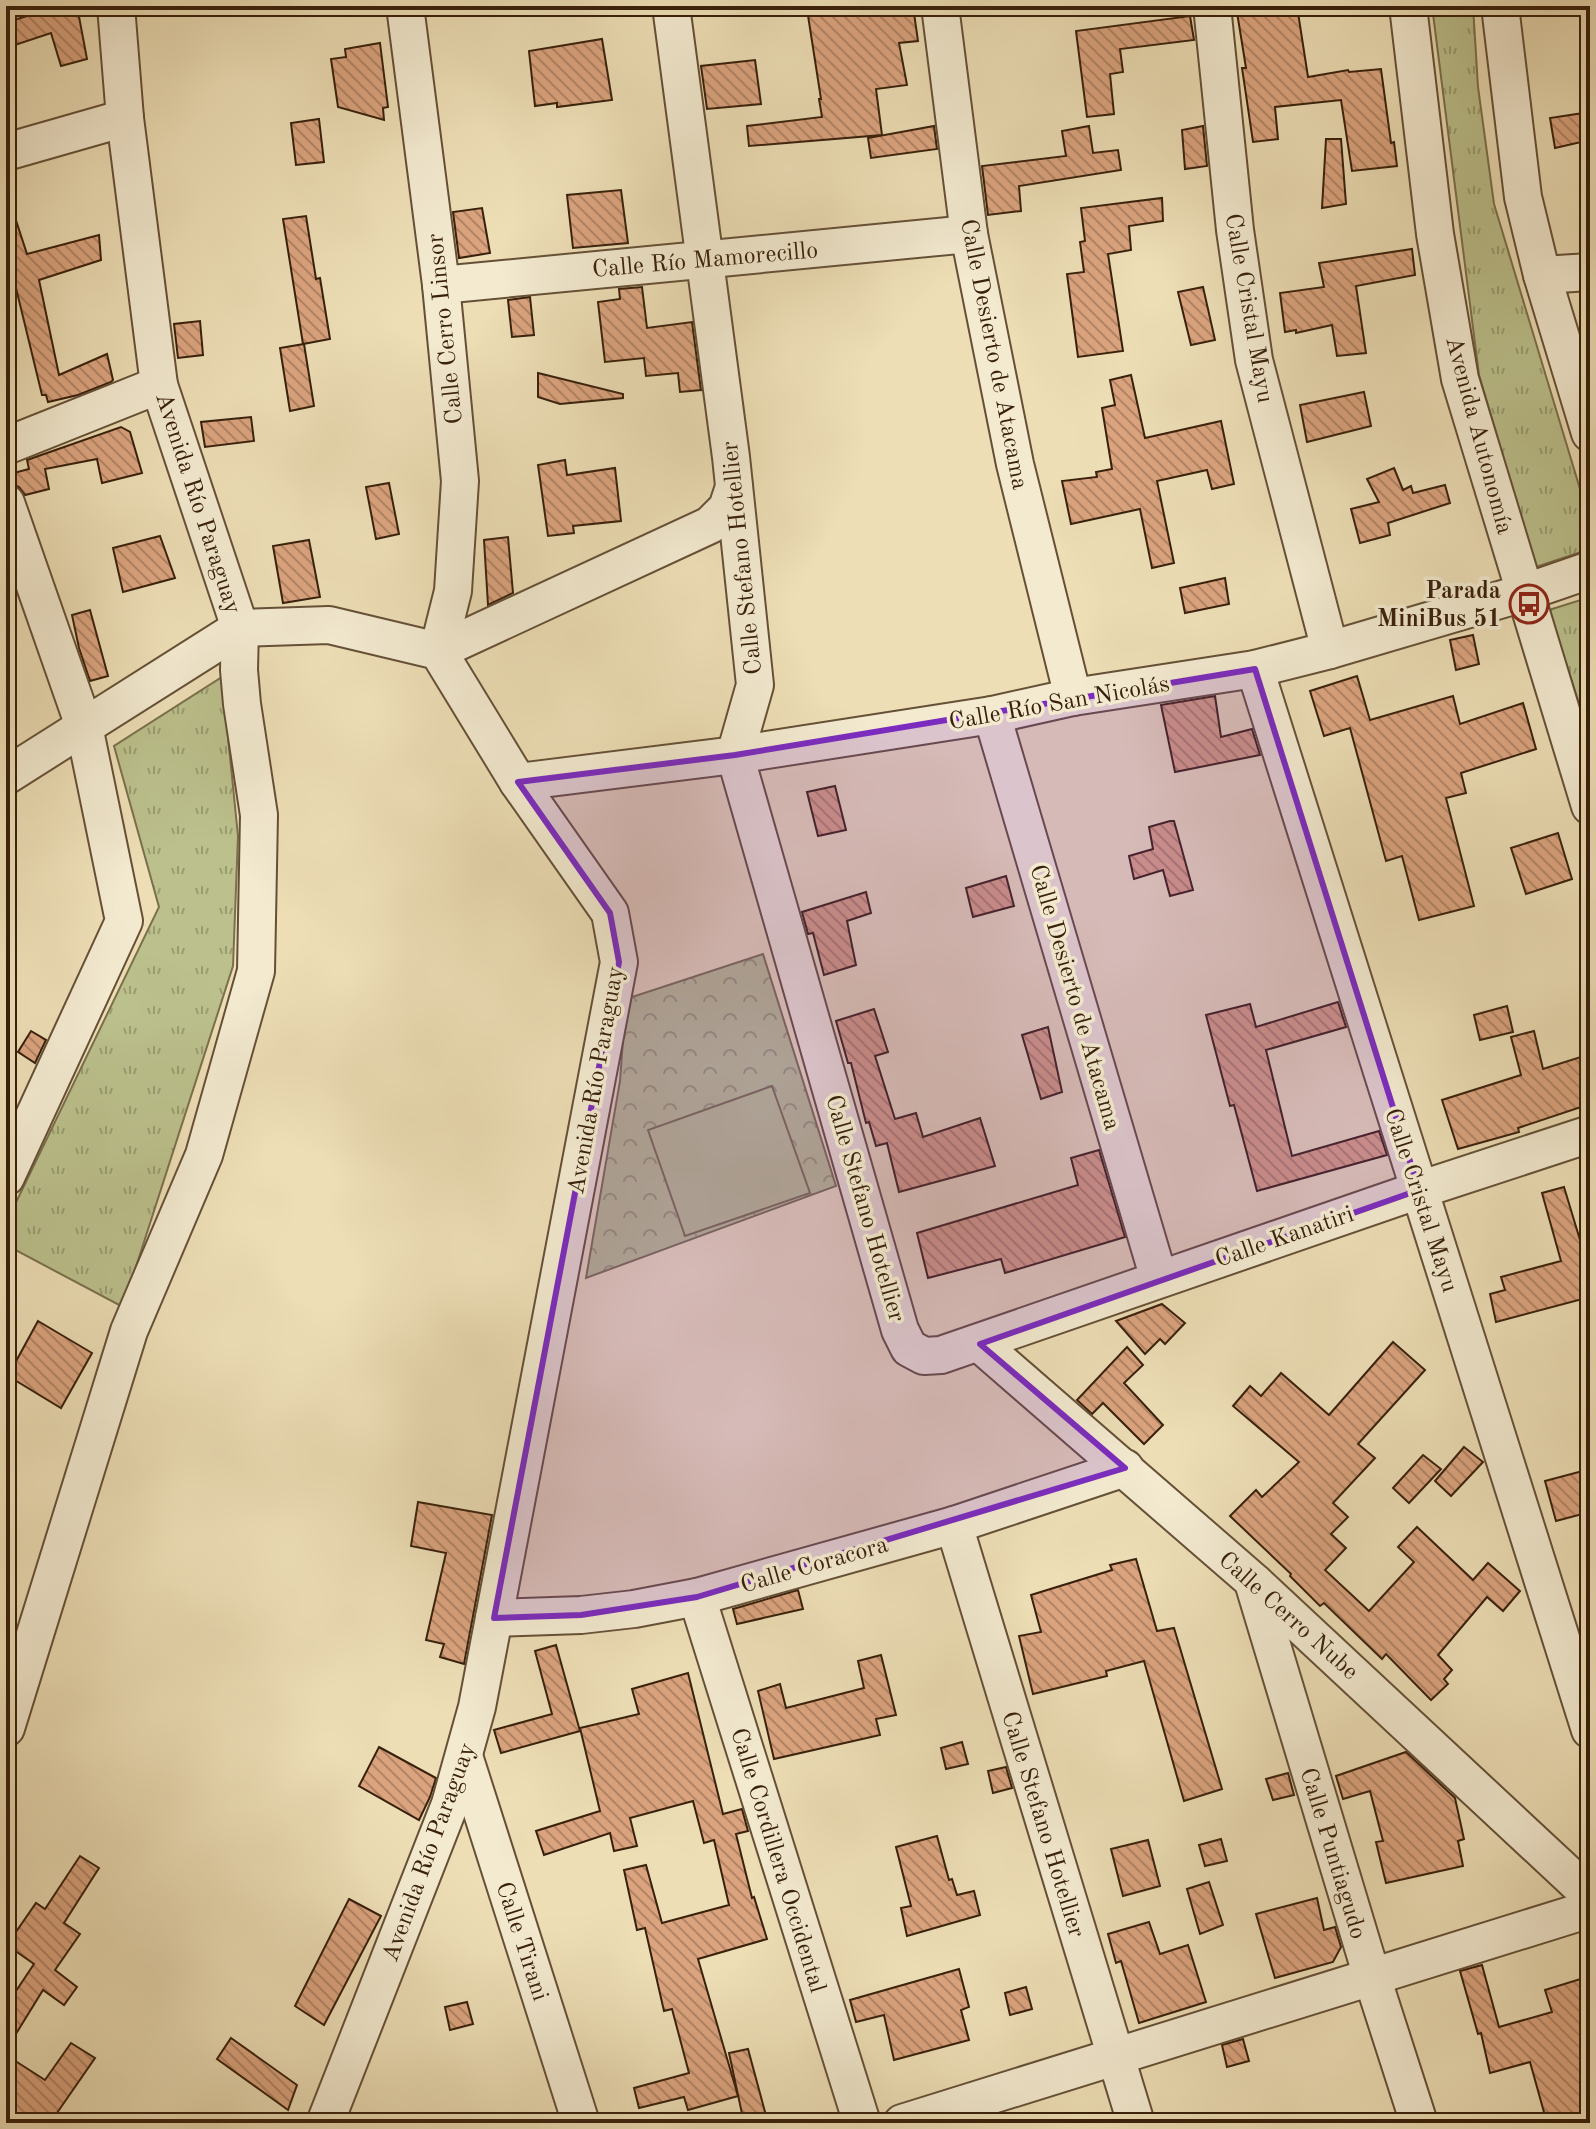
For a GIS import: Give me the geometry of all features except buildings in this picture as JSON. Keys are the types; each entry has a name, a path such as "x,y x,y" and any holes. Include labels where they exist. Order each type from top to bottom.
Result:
{"street":[{"name":"Avenida Río Paraguay","path":"116,6 125,118 159,385 240,628 329,625 438,651 518,782 610,913 619,962 465,1759 325,2123"},
{"name":"Calle Cerro Linsor","path":"405,6 441,285 460,481 453,591 438,651"},
{"name":"Calle Stefano Hotellier","path":"671,6 734,487 755,685 735,755 900,1330 909,1348 924,1356 941,1355 980,1344"},
{"name":"Calle Desierto de Atacama","path":"940,6 969,234 1015,464 1073,697"},
{"name":"Calle Cristal Mayu","path":"1212,6 1235,230 1254,360 1330,650"},
{"name":"Avenida Autonomía","path":"1408,6 1435,234 1460,379 1590,806"},
{"path":"1500,6 1523,197 1542,275 1590,433"},
{"path":"6,152 125,118"},
{"name":"Calle Río Mamorecillo","path":"441,285 969,234"},
{"path":"1542,275 1590,272"},
{"path":"6,446 159,385"},
{"path":"438,651 710,525 727,508 734,487"},
{"path":"6,503 84,726 124,921 6,1177"},
{"name":"Calle Río San Nicolás","path":"518,782 735,755 992,715 1073,697 1255,669 1523,593 1590,570"},
{"path":"6,776 240,628"},
{"path":"6,1728 129,1331 204,1155 256,971 259,815 242,704 240,628"},
{"name":"Calle Cristal Mayu","path":"1255,669 1588,1711"},
{"name":"Calle Desierto de Atacama","path":"992,715 1159,1279"},
{"name":"Calle Kanatiri","path":"980,1344 1159,1279 1590,1134"},
{"name":"Calle Cerro Nube","path":"980,1344 1253,1581 1590,1895"},
{"name":"Calle Coracora","path":"494,1618 581,1615 697,1597 954,1525 1125,1468"},
{"name":"Calle Stefano Hotellier","path":"954,1525 1136,2123"},
{"name":"Calle Puntiagudo","path":"1253,1581 1419,2123"},
{"name":"Calle Cordillera Occidental","path":"697,1597 862,2123"},
{"name":"Calle Tirani","path":"465,1759 581,2123"},
{"path":"902,2123 1590,1909"}],"highlighted area":[{"path":"1255,669 1419,1190 980,1344 1125,1468 697,1597 581,1615 494,1618 619,962 610,913 518,782 735,755"}],"green space":[{"path":"1432,6 1473,6 1478,87 1494,204 1590,522 1590,549 1536,567 1479,375"},
{"path":"1590,597 1590,738 1549,610"},
{"path":"222,677 238,836 233,966 123,1307 6,1245 6,1223 159,907 114,746"},
{"path":"763,954 836,1186 586,1278 620,1081 626,999"},
{"path":"772,1086 810,1193 685,1236 648,1130"}],"place":[{"name":"Parada MiniBus 51","path":"1529,604"}]}
